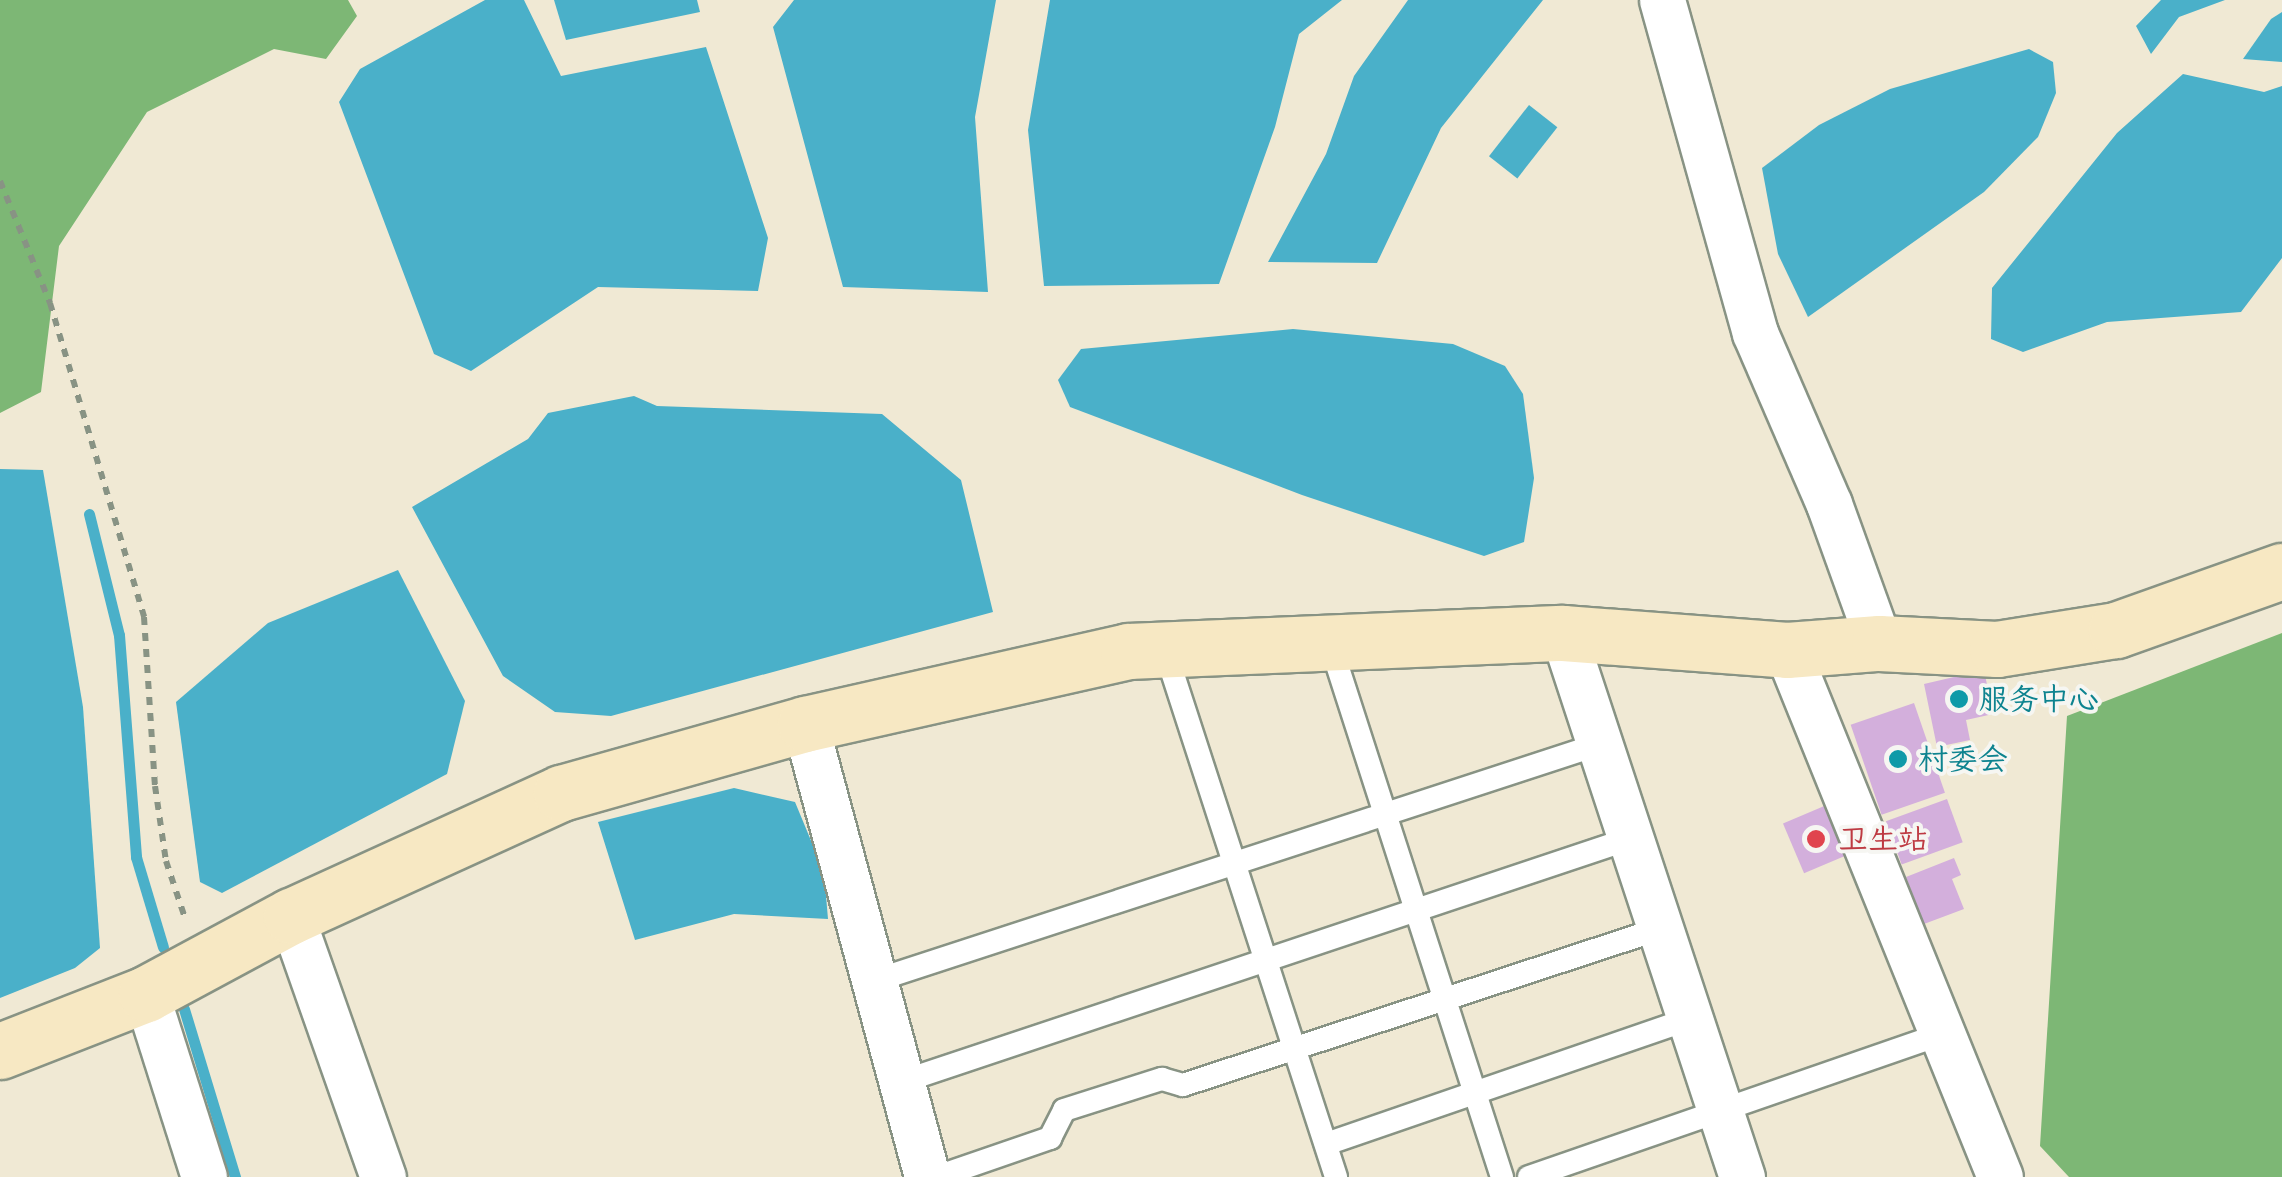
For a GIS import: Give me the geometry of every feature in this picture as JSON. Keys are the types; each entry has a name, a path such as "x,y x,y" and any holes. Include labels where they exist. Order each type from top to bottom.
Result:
{"street":[{"path":"1662,0 1754,333 1829,504 1880,643"},
{"path":"0,1051 146,994 292,916 561,793 805,724 1128,652 1563,633 1787,650 1880,643 1997,649 2116,630 2282,571"},
{"path":"1563,633 1742,1177"},
{"path":"1787,650 2000,1177"},
{"path":"805,724 927,1177"},
{"path":"292,916 383,1177"},
{"path":"146,994 204,1177"}],"lane":[{"path":"1330,643 1502,1177"},
{"path":"1164,650 1336,1177"},
{"path":"874,981 1600,744"},
{"path":"901,1082 1632,838"},
{"path":"937,1177 1050,1138 1064,1110 1162,1079 1183,1084 1662,928"},
{"path":"1326,1144 1691,1018"},
{"path":"1529,1177 1944,1033"}],"path":[{"path":"0,181 50,303 144,617 166,861 200,965"}],"green space":[{"path":"0,0 348,0 357,16 326,59 274,49 147,112 59,246 41,392 0,413"},
{"path":"2282,633 2282,1177 2069,1177 2040,1146 2067,716"}],"water":[{"path":"485,0 524,0 561,76 706,47 768,238 758,291 598,287 471,371 434,354 339,102 360,69"},
{"path":"554,0 697,0 700,12 566,40"},
{"path":"794,0 996,0 975,117 988,292 843,287 773,27"},
{"path":"1050,0 1342,0 1299,34 1275,127 1219,284 1044,286 1028,130"},
{"path":"1408,0 1543,0 1441,128 1377,263 1268,262 1326,154 1354,76"},
{"path":"2161,0 2225,0 2179,17 2151,54 2136,26"},
{"path":"2282,12 2282,62 2243,59 2271,19"},
{"path":"2029,49 2053,62 2056,93 2038,137 1984,192 1808,317 1778,254 1762,168 1819,125 1890,89"},
{"path":"2183,74 2264,92 2282,86 2282,258 2241,312 2107,322 2023,352 1991,339 1992,288 2117,133"},
{"path":"1529,105 1557,127 1517,178 1489,156"},
{"path":"1293,329 1453,344 1505,366 1523,394 1534,478 1524,542 1484,556 1302,495 1070,407 1058,380 1081,349"},
{"path":"634,396 657,406 882,414 961,480 993,612 611,716 555,712 503,676 412,507 528,439 548,413"},
{"path":"0,469 43,470 83,707 100,948 75,968 0,998"},
{"path":"398,570 465,701 447,774 222,893 200,882 176,702 268,623"},
{"path":"734,788 795,802 824,872 828,919 734,914 635,940 598,822"}],"building":[{"name":"服务中心","path":"1984,670 1993,714 1966,720 1970,740 1937,747 1924,684"},
{"name":"村委会","path":"1914,703 1945,793 1882,815 1851,725"},
{"path":"1947,799 1963,842 1902,864 1886,821"},
{"name":"卫生站","path":"1829,804 1850,854 1804,873 1783,824"},
{"path":"1954,858 1961,875 1952,879 1964,909 1924,924 1906,877"}],"waterway":[{"path":"89,514 119,635 136,857 163,947"},
{"path":"184,1009 235,1177"}],"place":[{"name":"服务中心","path":"1959,699"},
{"name":"村委会","path":"1898,759"},
{"name":"卫生站","path":"1816,839"}]}
